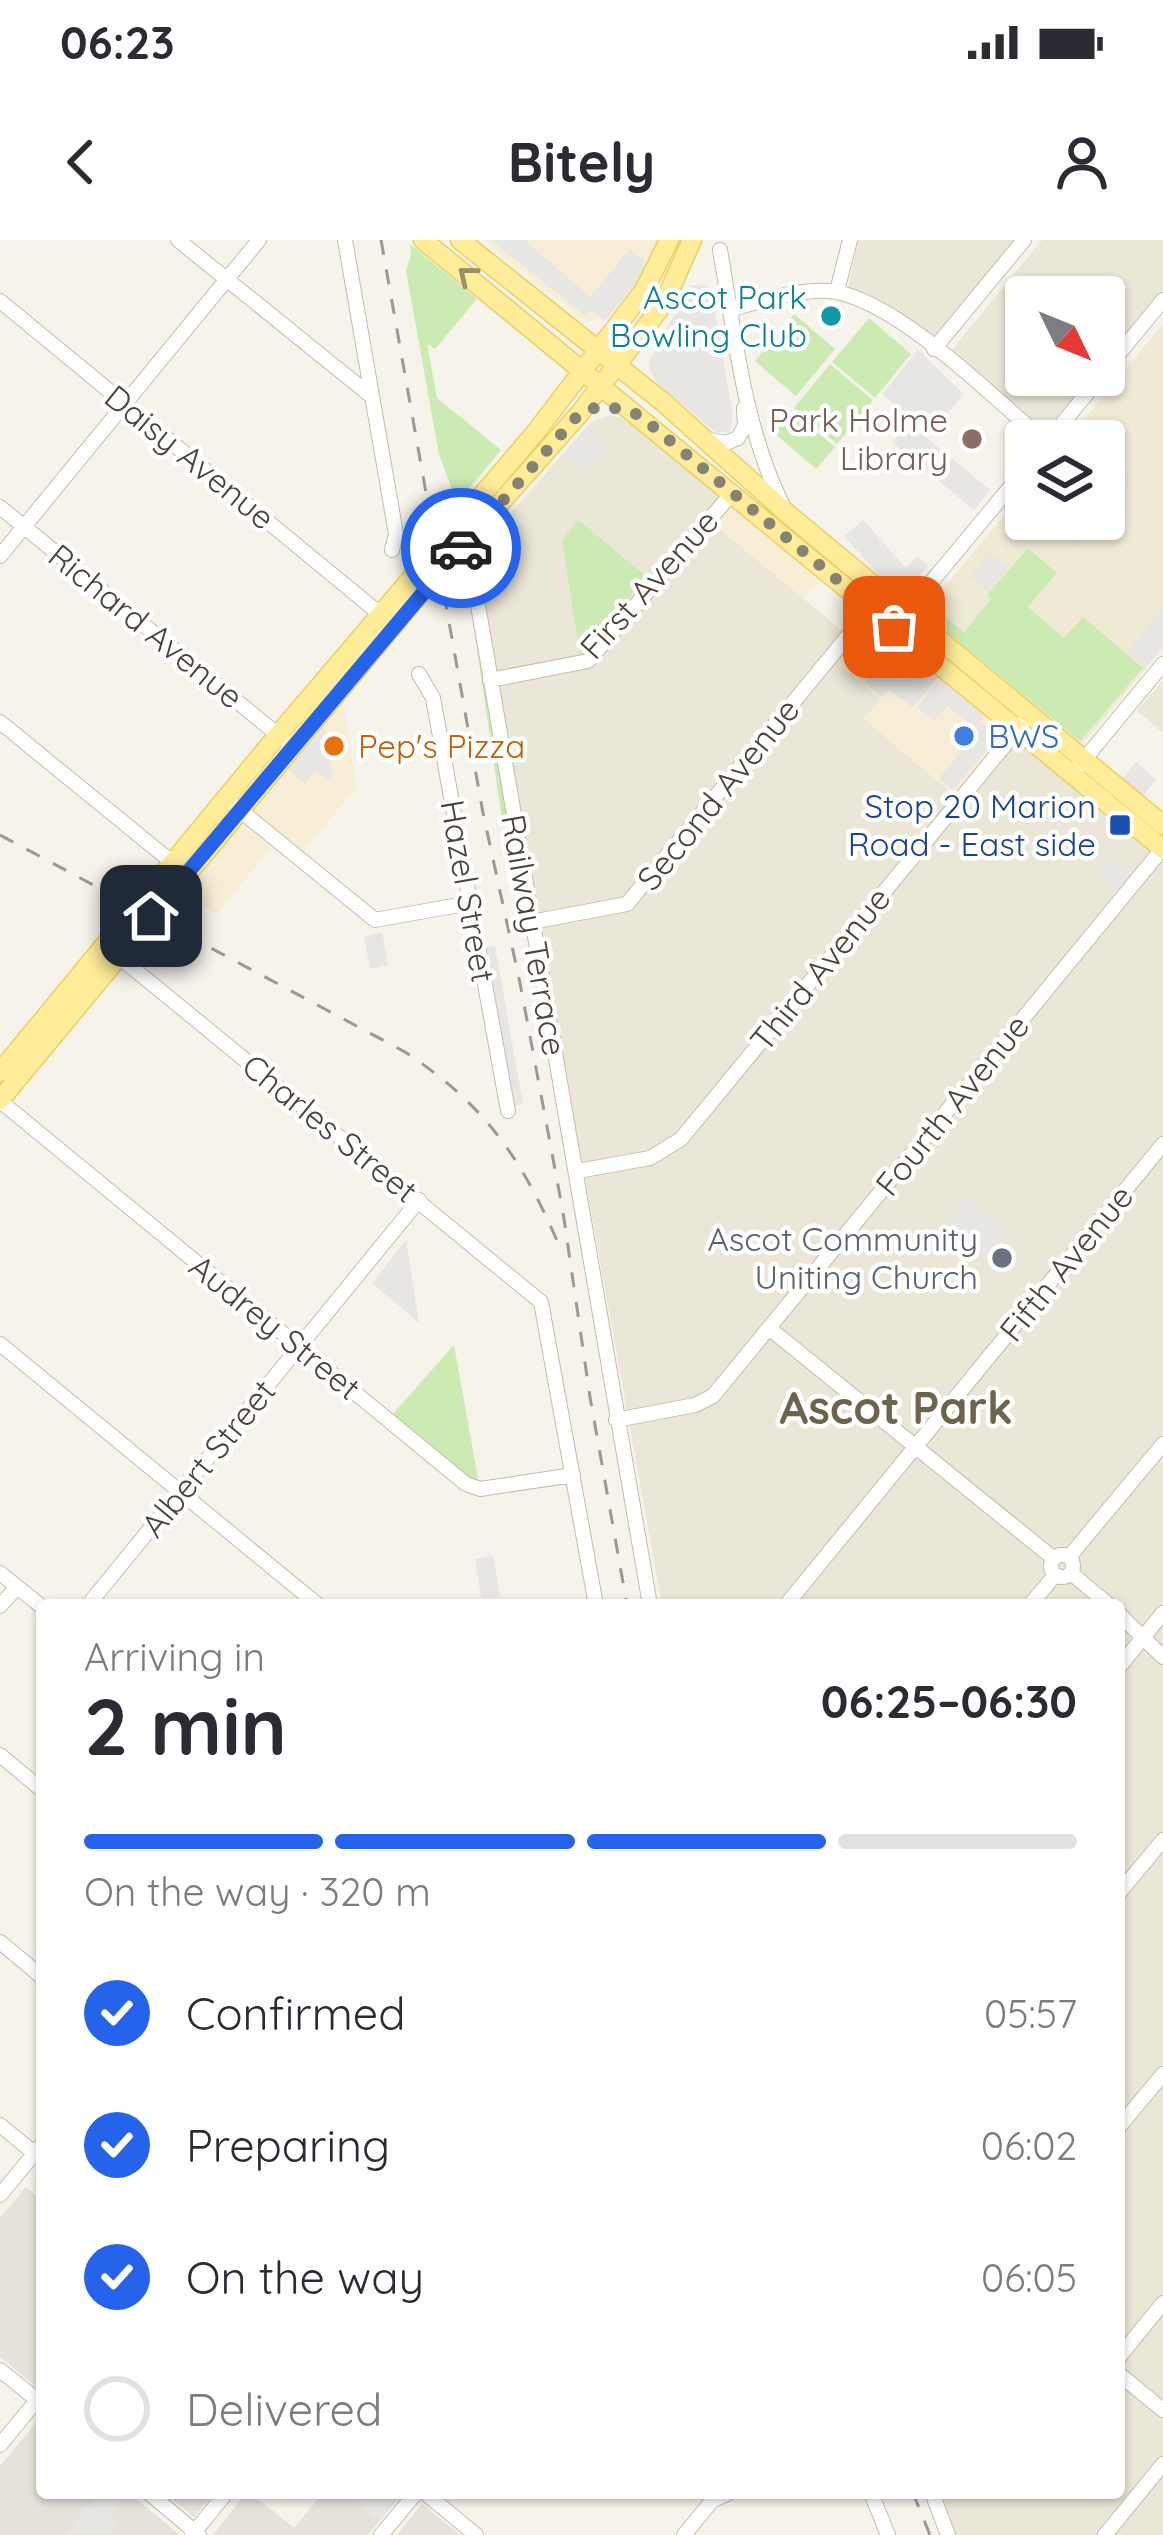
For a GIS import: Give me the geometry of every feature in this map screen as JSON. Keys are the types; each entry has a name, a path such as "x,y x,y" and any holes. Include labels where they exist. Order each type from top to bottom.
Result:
{"main road":[{"path":"423,240 871,608 900,620"},
{"path":"285,741 380,614 535,433 627,314 645,290 669,240"},
{"path":"663,402 641,374 639,364 692,240"},
{"path":"462,241 663,402 900,620 1078,766 1163,825"},
{"path":"8,1065 118,956 232,804 580,413 664,303"},
{"path":"554,313 600,331 627,314"},
{"path":"535,433 562,375 560,350"},
{"path":"580,413 605,407 639,415"},
{"path":"1078,766 1163,849"},
{"path":"0,1100 8,1065 172,863 232,804"}],"street":[{"path":"178,240 370,395"},
{"path":"0,556 259,240"},
{"path":"345,240 395,534 392,550"},
{"path":"837,291 850,240"},
{"path":"934,349 1024,240"},
{"path":"720,250 743,385 765,466 785,512"},
{"path":"730,310 767,298 837,291 884,310 1021,420"},
{"path":"1125,347 1163,300"},
{"name":"Daisy Avenue","path":"0,301 380,614"},
{"path":"703,438 725,443 738,438 745,425 743,385"},
{"path":"1065,420 1085,396"},
{"name":"First Avenue","path":"490,680 588,661 733,492"},
{"path":"900,620 1005,492"},
{"name":"Richard Avenue","path":"0,506 285,741"},
{"name":"Railway Terrace","path":"454,556 474,582 649,1599"},
{"name":"Second Avenue","path":"531,922 627,904 871,608"},
{"path":"1078,766 1163,664"},
{"name":"Hazel Street","path":"418,674 433,698 508,1111"},
{"path":"0,722 172,863"},
{"name":"Third Avenue","path":"578,1171 650,1158 681,1139 1024,722"},
{"path":"232,804 376,920 470,903"},
{"name":"Fourth Avenue","path":"616,1420 695,1405 713,1396 1163,849"},
{"name":"Charles Street","path":"118,956 541,1301 573,1475"},
{"name":"Audrey Street","path":"0,1100 466,1484 480,1490 573,1475"},
{"name":"Fifth Avenue","path":"791,1599 1163,1144"},
{"name":"Albert Street","path":"93,1599 419,1200"},
{"path":"769,1328 1102,1599"},
{"path":"0,1344 311,1599"},
{"path":"1035,1599 1163,1444"},
{"path":"573,1475 595,1599"},
{"path":"0,1573 36,1602"},
{"path":"0,1606 17,1587"},
{"path":"1125,1660 1163,1613"},
{"path":"1125,1620 1163,1657"},
{"path":"0,1755 36,1785"},
{"path":"1125,1886 1163,1840"},
{"path":"0,1942 36,1972"},
{"path":"1125,2120 1163,2074"},
{"path":"0,2126 36,2147"},
{"path":"0,2195 36,2150"},
{"path":"1125,2349 1163,2302"},
{"path":"0,2370 36,2396"},
{"path":"1125,2379 1163,2410"},
{"path":"0,2445 36,2404"},
{"path":"1105,2535 1163,2464"},
{"path":"156,2499 195,2534 221,2499"},
{"path":"382,2535 411,2499"},
{"path":"432,2499 476,2535"},
{"path":"684,2535 706,2499"},
{"path":"873,2499 888,2535"},
{"path":"934,2499 948,2535"}],"shaded area":[{"path":"483,240 658,240 653,258 604,320 585,321"},
{"path":"491,240 525,240 590,297 630,249 651,265 605,321 591,311 586,316"},
{"path":"858,240 1016,240 934,339 847,295"},
{"path":"1042,240 1163,240 1163,290 1125,336 1125,276 1012,276"},
{"path":"690,285 710,286 733,415 730,432 715,432 659,385 649,369"},
{"path":"1005,285 1005,396 1077,396 1057,420 1033,420 951,351"},
{"path":"1163,324 1163,648 1084,742 1076,744 925,617 926,609 1005,514 1005,540 1125,540 1125,420 1083,420 1103,396 1125,396 1125,370"},
{"path":"918,350 964,394 940,422 932,415 926,421 917,414 912,419 882,394"},
{"path":"611,415 634,424 737,505 713,523 852,639 880,700 864,719 953,794 1004,725 1163,860 1163,2535 955,2535 941,2499 1125,2499 1125,1599 661,1599 473,556 591,422"},
{"path":"909,423 990,490 974,510 892,442"},
{"path":"585,428 606,446 586,470 565,452"},
{"path":"737,505 822,576 804,599 712,523 727,506"},
{"path":"863,520 906,568 917,556 928,565 908,590 899,583 893,591 844,536"},
{"path":"990,552 1009,567 987,592 969,576"},
{"path":"1163,608 1163,647 1145,668 1127,652"},
{"path":"867,621 881,623 1004,725 1004,735 954,794 864,719 880,699 834,661"},
{"path":"917,662 937,678 913,708 889,689 881,697 864,682 879,664 900,681"},
{"path":"940,679 984,716 980,721 998,736 953,790 939,778 978,731 948,706 934,721 917,707"},
{"path":"1163,680 1163,733 1137,711"},
{"path":"343,699 356,788 302,853 251,808"},
{"path":"324,726 333,777 330,781 316,771 305,784 288,769"},
{"path":"1136,762 1156,780 1142,797 1121,780"},
{"path":"245,822 273,846 216,915 183,888 235,825"},
{"path":"1109,858 1129,875 1116,890 1096,874"},
{"path":"382,932 388,965 370,969 364,936"},
{"path":"495,946 523,1104 512,1106 484,948"},
{"path":"968,1197 1007,1229 984,1258 944,1226"},
{"path":"406,1240 419,1323 372,1283"},
{"path":"493,1555 500,1596 481,1597 475,1559"},
{"path":"26,2187 36,2195 36,2387 0,2357 0,2218"},
{"path":"36,2423 36,2499 136,2499 180,2535 0,2535 0,2466"},
{"path":"93,2499 123,2499 110,2515 119,2523 109,2535 64,2535"},
{"path":"172,2499 209,2499 194,2517"},
{"path":"241,2499 258,2499 294,2528 318,2499 398,2499 368,2535 213,2535"},
{"path":"361,2499 394,2499 379,2519 358,2502"},
{"path":"422,2504 460,2535 397,2535"}],"green space":[{"path":"410,244 477,299 435,349 427,344 437,398 501,450 457,503 439,454 406,271"},
{"path":"794,314 835,349 796,396 755,361"},
{"path":"869,318 911,354 875,398 832,362"},
{"path":"830,364 873,400 837,444 794,408"},
{"path":"791,410 835,447 816,469 773,432"},
{"path":"578,520 647,577 580,655 562,540"},
{"path":"1028,548 1057,573 1028,607 1064,638 1083,617 1143,668 1080,741 927,616 934,608 964,632 991,599 987,595"},
{"path":"460,569 469,580 509,824 503,826 468,588 456,575"},
{"path":"454,1345 479,1484 392,1415"}],"railway":[{"path":"381,240 483,813 563,1212 626,1599"},
{"path":"0,835 405,1052 433,1072 478,1113 514,1158 558,1243"},
{"path":"915,2499 930,2535"}],"way so far":[{"path":"461,548 580,413 596,407 616,408 639,415 894,627"}],"place":[{"name":"Ascot Park Bowling Club","path":"831,316"},
{"name":"Park Holme Library","path":"972,439"},
{"name":"BWS","path":"964,736"},
{"name":"Pep's Pizza","path":"334,746"},
{"name":"Stop 20 Marion Road - East side","path":"1120,825"},
{"name":"Ascot Community Uniting Church","path":"1002,1258"}],"district":[{"name":"Ascot Park","path":"896,1408"}],"route":[{"path":"151,916 461,548"}]}
